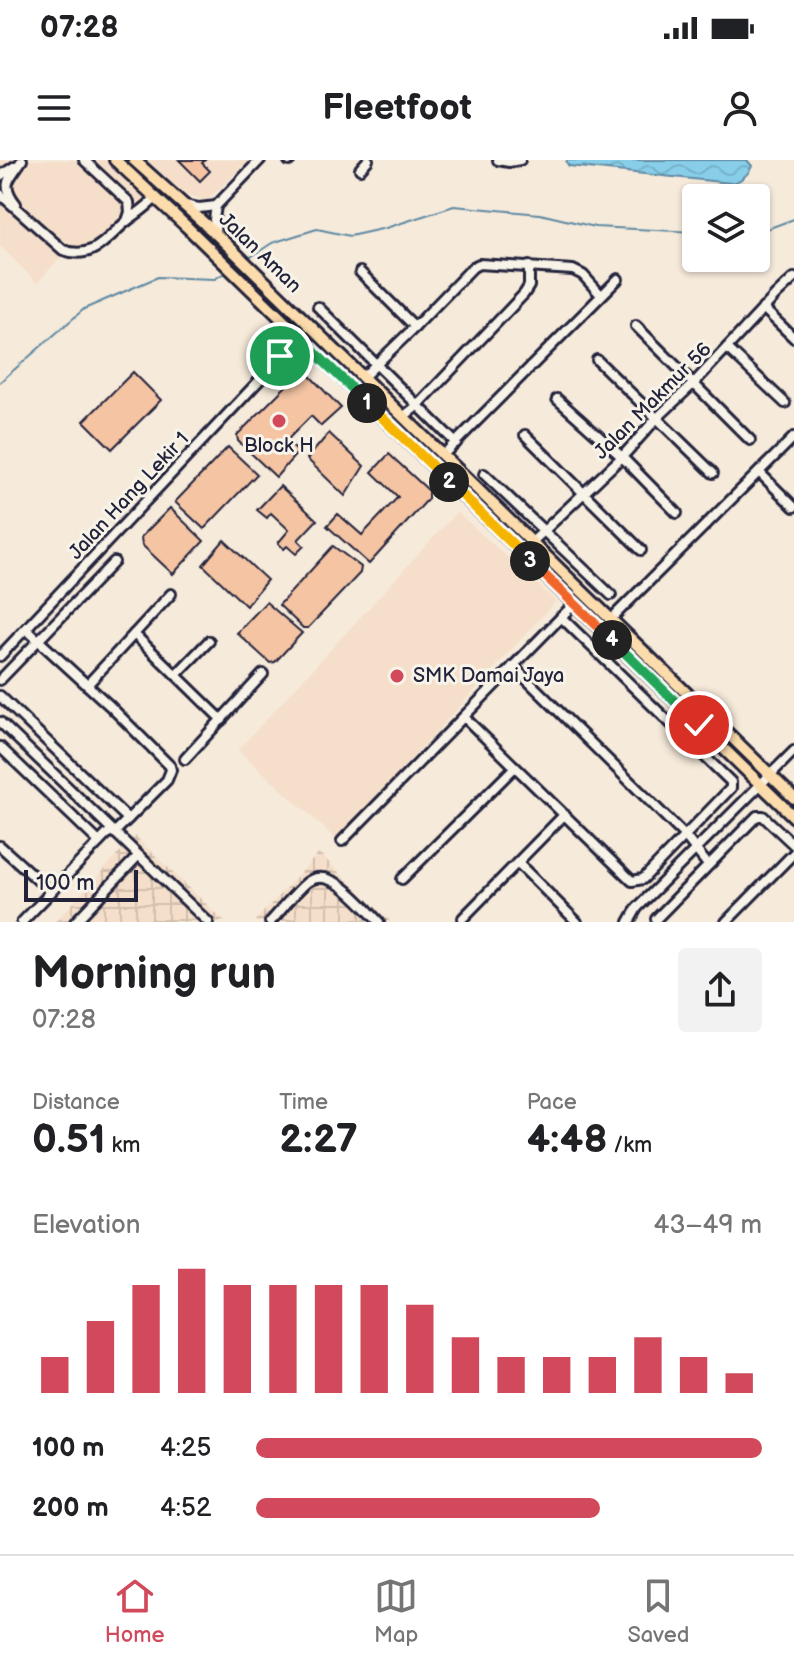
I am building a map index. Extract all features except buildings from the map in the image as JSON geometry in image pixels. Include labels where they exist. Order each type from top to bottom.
[{"type":"main road","points":[[115,160],[794,817]]},
{"type":"main road","name":"Jalan Aman","points":[[136,160],[216,234],[794,798]]},
{"type":"street","points":[[22,160],[7,184],[7,192],[30,221]]},
{"type":"street","points":[[0,176],[22,160]]},
{"type":"street","points":[[84,160],[129,202],[127,221]]},
{"type":"street","points":[[216,234],[216,206],[260,160]]},
{"type":"street","points":[[360,169],[368,160]]},
{"type":"street","points":[[498,160],[520,160]]},
{"type":"street","points":[[0,194],[63,250],[72,253],[91,251],[105,243],[156,197]]},
{"type":"street","points":[[182,203],[199,208],[216,206]]},
{"type":"street","points":[[362,378],[479,264],[573,270],[583,275],[601,295]]},
{"type":"street","points":[[403,417],[524,294],[529,286],[529,266]]},
{"type":"street","points":[[360,272],[415,327]]},
{"type":"street","name":"Jalan Makmur 56","points":[[531,543],[622,457],[794,278]]},
{"type":"street","points":[[442,456],[618,279]]},
{"type":"street","points":[[318,307],[456,443]]},
{"type":"street","points":[[763,308],[794,338]]},
{"type":"street","points":[[636,326],[750,440]]},
{"type":"street","name":"Jalan Hang Lekir 1","points":[[0,656],[280,356],[289,342],[288,327]]},
{"type":"street","name":"Jalan Hang Lekir 1","points":[[280,356],[304,342]]},
{"type":"street","points":[[727,348],[785,403]]},
{"type":"street","points":[[597,360],[713,473]]},
{"type":"street","points":[[557,399],[622,457],[677,513]]},
{"type":"street","points":[[525,435],[641,550]]},
{"type":"street","points":[[610,620],[794,437]]},
{"type":"street","points":[[786,445],[794,452]]},
{"type":"street","points":[[759,472],[794,507]]},
{"type":"street","points":[[484,474],[611,595]]},
{"type":"street","points":[[0,680],[114,562]]},
{"type":"street","points":[[87,685],[171,594]]},
{"type":"street","points":[[342,841],[574,604]]},
{"type":"street","points":[[464,717],[632,881],[643,879],[685,836],[731,788],[731,782],[561,617]]},
{"type":"street","points":[[22,922],[99,842],[128,819],[167,780],[171,770],[26,629]]},
{"type":"street","points":[[134,634],[222,720]]},
{"type":"street","points":[[176,675],[209,641]]},
{"type":"street","points":[[513,666],[685,836],[708,865]]},
{"type":"street","points":[[185,759],[263,674]]},
{"type":"street","points":[[0,696],[128,819]]},
{"type":"street","points":[[0,722],[208,922]]},
{"type":"street","points":[[0,747],[99,842]]},
{"type":"street","points":[[629,922],[637,908],[794,751]]},
{"type":"street","points":[[402,879],[515,767]]},
{"type":"street","points":[[463,918],[564,815]]},
{"type":"street","points":[[656,919],[757,816],[763,816],[794,845]]},
{"type":"street","points":[[0,846],[51,892]]},
{"type":"street","points":[[726,922],[794,853]]},
{"type":"street","points":[[75,922],[138,856]]},
{"type":"street","points":[[518,863],[577,922]]},
{"type":"street","points":[[270,922],[309,881],[319,878],[328,878],[340,884],[379,922]]},
{"type":"shaded area","points":[[0,160],[108,160],[155,207],[91,256],[62,256],[37,283],[0,246]]},
{"type":"shaded area","points":[[148,160],[249,161],[206,201],[175,190],[147,165]]},
{"type":"shaded area","name":"SMK Damai Jaya","points":[[457,512],[556,601],[337,840],[238,750]]},
{"type":"shaded area","points":[[135,836],[225,922],[55,922]]},
{"type":"shaded area","points":[[319,853],[391,922],[254,922]]},
{"type":"water","points":[[568,160],[747,160],[752,166],[743,178],[730,183],[569,166]]},
{"type":"waterway","points":[[246,260],[272,243],[317,229],[350,236],[454,206],[540,214],[595,227],[682,231]]},
{"type":"waterway","points":[[770,228],[794,219]]},
{"type":"waterway","points":[[0,382],[84,309],[158,277],[215,279],[227,271]]},
{"type":"place","name":"Block H","points":[[279,421]]},
{"type":"place","name":"SMK Damai Jaya","points":[[397,676]]},
{"type":"route","points":[[280,356],[298,346],[307,345],[699,725]]}]
